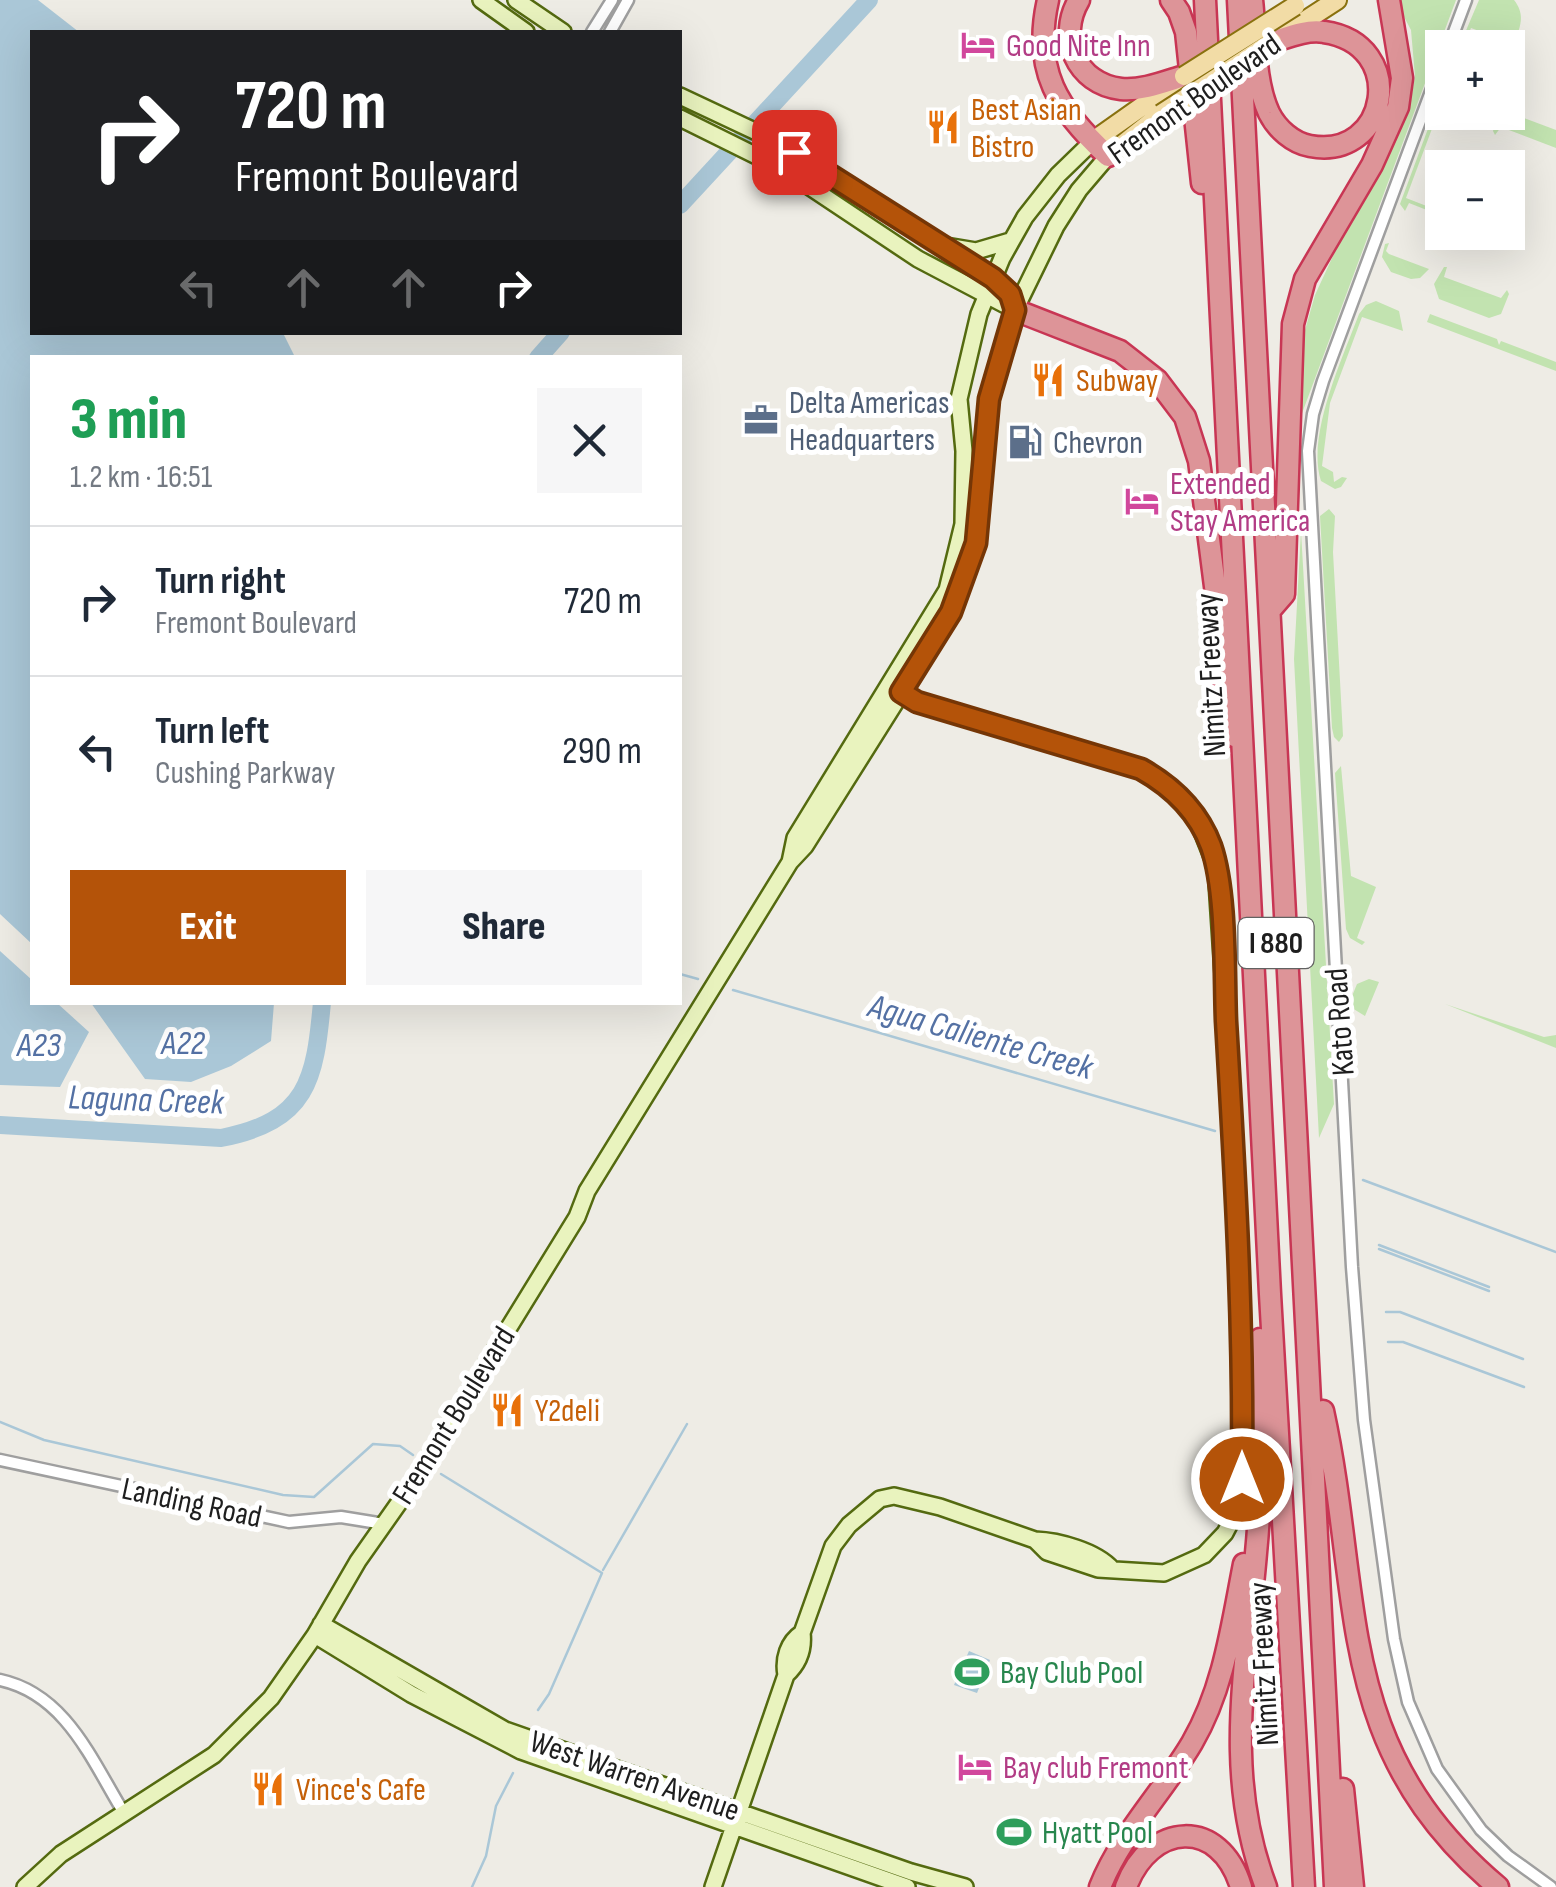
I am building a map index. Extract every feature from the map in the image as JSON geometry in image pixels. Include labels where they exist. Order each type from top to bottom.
[{"type":"highway","points":[[1048,0],[1042,29],[1051,84],[1061,104],[1100,148]]},
{"type":"highway","points":[[1079,0],[1068,24],[1068,38],[1079,66],[1102,84],[1154,100],[1184,76]]},
{"type":"highway","points":[[1171,0],[1186,32],[1224,346]]},
{"type":"highway","name":"Nimitz Freeway","points":[[1204,0],[1304,1887]]},
{"type":"highway","name":"I 880","points":[[1227,0],[1319,1748],[1323,1887]]},
{"type":"highway","name":"Nimitz Freeway","points":[[1238,0],[1335,1887]]},
{"type":"highway","points":[[1252,0],[1262,95],[1271,118],[1283,133],[1302,144],[1322,148],[1357,137],[1378,106],[1380,86],[1376,66],[1362,48],[1322,32],[1300,16],[1272,42]]},
{"type":"highway","points":[[1374,0],[1393,30]]},
{"type":"highway","points":[[1271,608],[1284,594],[1293,324],[1305,279],[1391,127],[1402,78],[1389,0]]},
{"type":"highway","points":[[1015,310],[1120,351],[1157,380],[1184,417],[1199,461],[1231,730],[1244,750]]},
{"type":"highway","points":[[1100,1887],[1112,1860],[1192,1743],[1211,1705],[1224,1665],[1257,1504],[1261,1466],[1260,1322],[1270,1294]]},
{"type":"highway","points":[[1311,1384],[1324,1412],[1353,1627],[1372,1707],[1394,1758],[1424,1807],[1459,1851],[1498,1887]]},
{"type":"highway","points":[[1257,1504],[1257,1550],[1239,1757],[1249,1832],[1265,1885]]},
{"type":"highway","points":[[1326,1684],[1337,1717],[1352,1887]]},
{"type":"highway","points":[[1126,1887],[1140,1859],[1150,1849],[1172,1837],[1186,1836],[1199,1838],[1222,1852],[1232,1863],[1241,1887]]},
{"type":"main road","points":[[481,0],[523,30]]},
{"type":"main road","points":[[516,0],[559,30]]},
{"type":"main road","name":"Fremont Boulevard","points":[[1184,76],[1338,0]]},
{"type":"main road","name":"Fremont Boulevard","points":[[25,1887],[61,1854],[195,1768],[243,1730],[272,1698],[577,1218],[587,1190],[790,862],[805,846],[946,590],[963,524],[961,380],[985,297],[1010,241],[1042,194],[1154,100],[1272,42]]},
{"type":"main road","points":[[682,97],[771,138],[993,278],[1010,294],[1015,310]]},
{"type":"main road","points":[[682,119],[783,169],[894,244],[1015,310]]},
{"type":"main road","name":"Fremont Boulevard","points":[[895,688],[951,612],[976,543],[984,490],[989,399],[1015,310],[1042,250],[1100,148]]},
{"type":"main road","points":[[928,239],[964,251],[1010,241]]},
{"type":"main road","points":[[964,452],[972,480],[984,490]]},
{"type":"main road","points":[[964,508],[969,514],[970,536],[976,543]]},
{"type":"main road","points":[[713,1887],[786,1675],[795,1666],[803,1644],[802,1633],[833,1546],[857,1516],[874,1506],[883,1510],[913,1502],[940,1507],[1035,1540],[1047,1552],[1098,1569],[1150,1574],[1192,1563],[1225,1533],[1240,1495],[1241,1356],[1231,1094],[1216,866],[1196,816],[1158,778],[1114,759],[917,702],[895,688]]},
{"type":"main road","points":[[337,1598],[342,1626],[356,1646]]},
{"type":"main road","name":"West Warren Avenue","points":[[318,1630],[356,1646],[505,1730],[908,1887]]},
{"type":"main road","name":"West Warren Avenue","points":[[318,1630],[411,1694],[496,1740],[965,1887]]},
{"type":"street","points":[[593,30],[612,0]]},
{"type":"street","points":[[611,30],[628,0]]},
{"type":"street","points":[[1455,30],[1466,0]]},
{"type":"street","name":"Kato Road","points":[[1425,108],[1318,397],[1308,450],[1348,1204],[1364,1420],[1394,1639],[1408,1702],[1437,1769],[1457,1800],[1508,1856],[1551,1887]]},
{"type":"street","name":"Landing Road","points":[[0,1460],[289,1522],[341,1517],[384,1524]]},
{"type":"street","points":[[0,1680],[39,1695],[62,1714],[124,1813]]},
{"type":"green space","points":[[1395,0],[1456,0],[1445,30],[1425,30],[1425,83],[1301,416],[1303,337],[1315,295],[1345,230],[1409,112],[1415,76],[1411,30]]},
{"type":"green space","points":[[1479,0],[1514,0],[1518,5],[1519,30],[1466,30]]},
{"type":"green space","points":[[1525,118],[1556,130],[1556,148],[1509,130],[1525,130]]},
{"type":"green space","points":[[1428,130],[1432,130],[1406,198],[1425,205],[1425,209],[1409,203],[1405,211],[1400,204]]},
{"type":"green space","points":[[1389,243],[1389,254],[1429,269],[1420,278],[1411,279],[1391,272],[1382,257],[1385,244]]},
{"type":"green space","points":[[1444,267],[1444,277],[1501,298],[1507,290],[1501,314],[1489,318],[1439,299],[1434,284]]},
{"type":"green space","points":[[1376,301],[1399,311],[1403,331],[1362,317],[1330,403],[1322,466],[1333,472],[1334,482],[1347,478],[1335,489],[1321,481],[1318,442],[1322,420],[1359,314]]},
{"type":"green space","points":[[1430,314],[1497,339],[1499,345],[1501,341],[1556,362],[1556,371],[1427,322]]},
{"type":"green space","points":[[1329,509],[1335,516],[1333,552],[1343,736],[1339,742],[1332,728],[1320,516]]},
{"type":"green space","points":[[1301,531],[1334,1104],[1319,1138],[1294,659]]},
{"type":"green space","points":[[1341,766],[1351,876],[1376,887],[1357,938],[1365,942],[1362,945],[1350,938],[1346,929],[1335,773]]},
{"type":"green space","points":[[1369,979],[1379,982],[1365,1016],[1352,1008],[1350,1001],[1357,984]]},
{"type":"green space","points":[[1445,1004],[1544,1037],[1556,1035],[1556,1048]]},
{"type":"water","points":[[0,0],[38,0],[76,30],[30,30],[30,335],[284,335],[294,355],[30,355],[30,942],[0,914]]},
{"type":"water","name":"A23","points":[[0,951],[30,978],[30,1005],[59,1005],[89,1032],[60,1087],[0,1085]]},
{"type":"water","name":"A22","points":[[92,1005],[274,1005],[271,1041],[231,1066],[191,1082],[145,1079]]},
{"type":"water","name":"Bay Club Pool","points":[[969,1651],[990,1660],[977,1693],[954,1685]]},
{"type":"waterway","name":"Laguna Creek","points":[[682,203],[869,0]]},
{"type":"waterway","name":"Laguna Creek","points":[[541,355],[558,335]]},
{"type":"waterway","name":"Agua Caliente Creek","points":[[682,975],[698,979]]},
{"type":"waterway","name":"Agua Caliente Creek","points":[[733,990],[1215,1131]]},
{"type":"waterway","name":"Laguna Creek","points":[[0,1125],[221,1138],[250,1130],[273,1121],[302,1093],[316,1054],[322,1005]]},
{"type":"waterway","name":"Agua Caliente Creek","points":[[1363,1180],[1556,1252]]},
{"type":"waterway","points":[[1379,1245],[1489,1287]]},
{"type":"waterway","points":[[1379,1249],[1489,1291]]},
{"type":"waterway","points":[[1386,1312],[1400,1312],[1523,1359]]},
{"type":"waterway","points":[[1388,1342],[1403,1342],[1524,1387]]},
{"type":"waterway","points":[[0,1422],[44,1440],[283,1495],[314,1497],[373,1444],[400,1446],[413,1455]]},
{"type":"waterway","points":[[603,1570],[687,1424]]},
{"type":"waterway","points":[[441,1474],[602,1573],[549,1694],[538,1710]]},
{"type":"waterway","points":[[472,1887],[486,1856],[496,1806],[513,1773]]},
{"type":"place","name":"Good Nite Inn","points":[[978,45]]},
{"type":"place","name":"Best Asian Bistro","points":[[943,127]]},
{"type":"place","name":"Subway","points":[[1048,380]]},
{"type":"place","name":"Delta Americas Headquarters","points":[[761,420]]},
{"type":"place","name":"Chevron","points":[[1025,442]]},
{"type":"place","name":"Extended Stay America","points":[[1142,501]]},
{"type":"place","name":"Y2deli","points":[[507,1410]]},
{"type":"place","name":"Bay Club Pool","points":[[972,1672]]},
{"type":"place","name":"Bay club Fremont","points":[[975,1767]]},
{"type":"place","name":"Vince's Cafe","points":[[268,1789]]},
{"type":"place","name":"Hyatt Pool","points":[[1014,1832]]},
{"type":"route","points":[[794,152],[993,278],[1010,294],[1015,310],[989,399],[984,490],[973,558],[951,612],[901,692],[917,702],[1141,769],[1185,802],[1212,848],[1219,887],[1231,1094],[1242,1479]]}]
